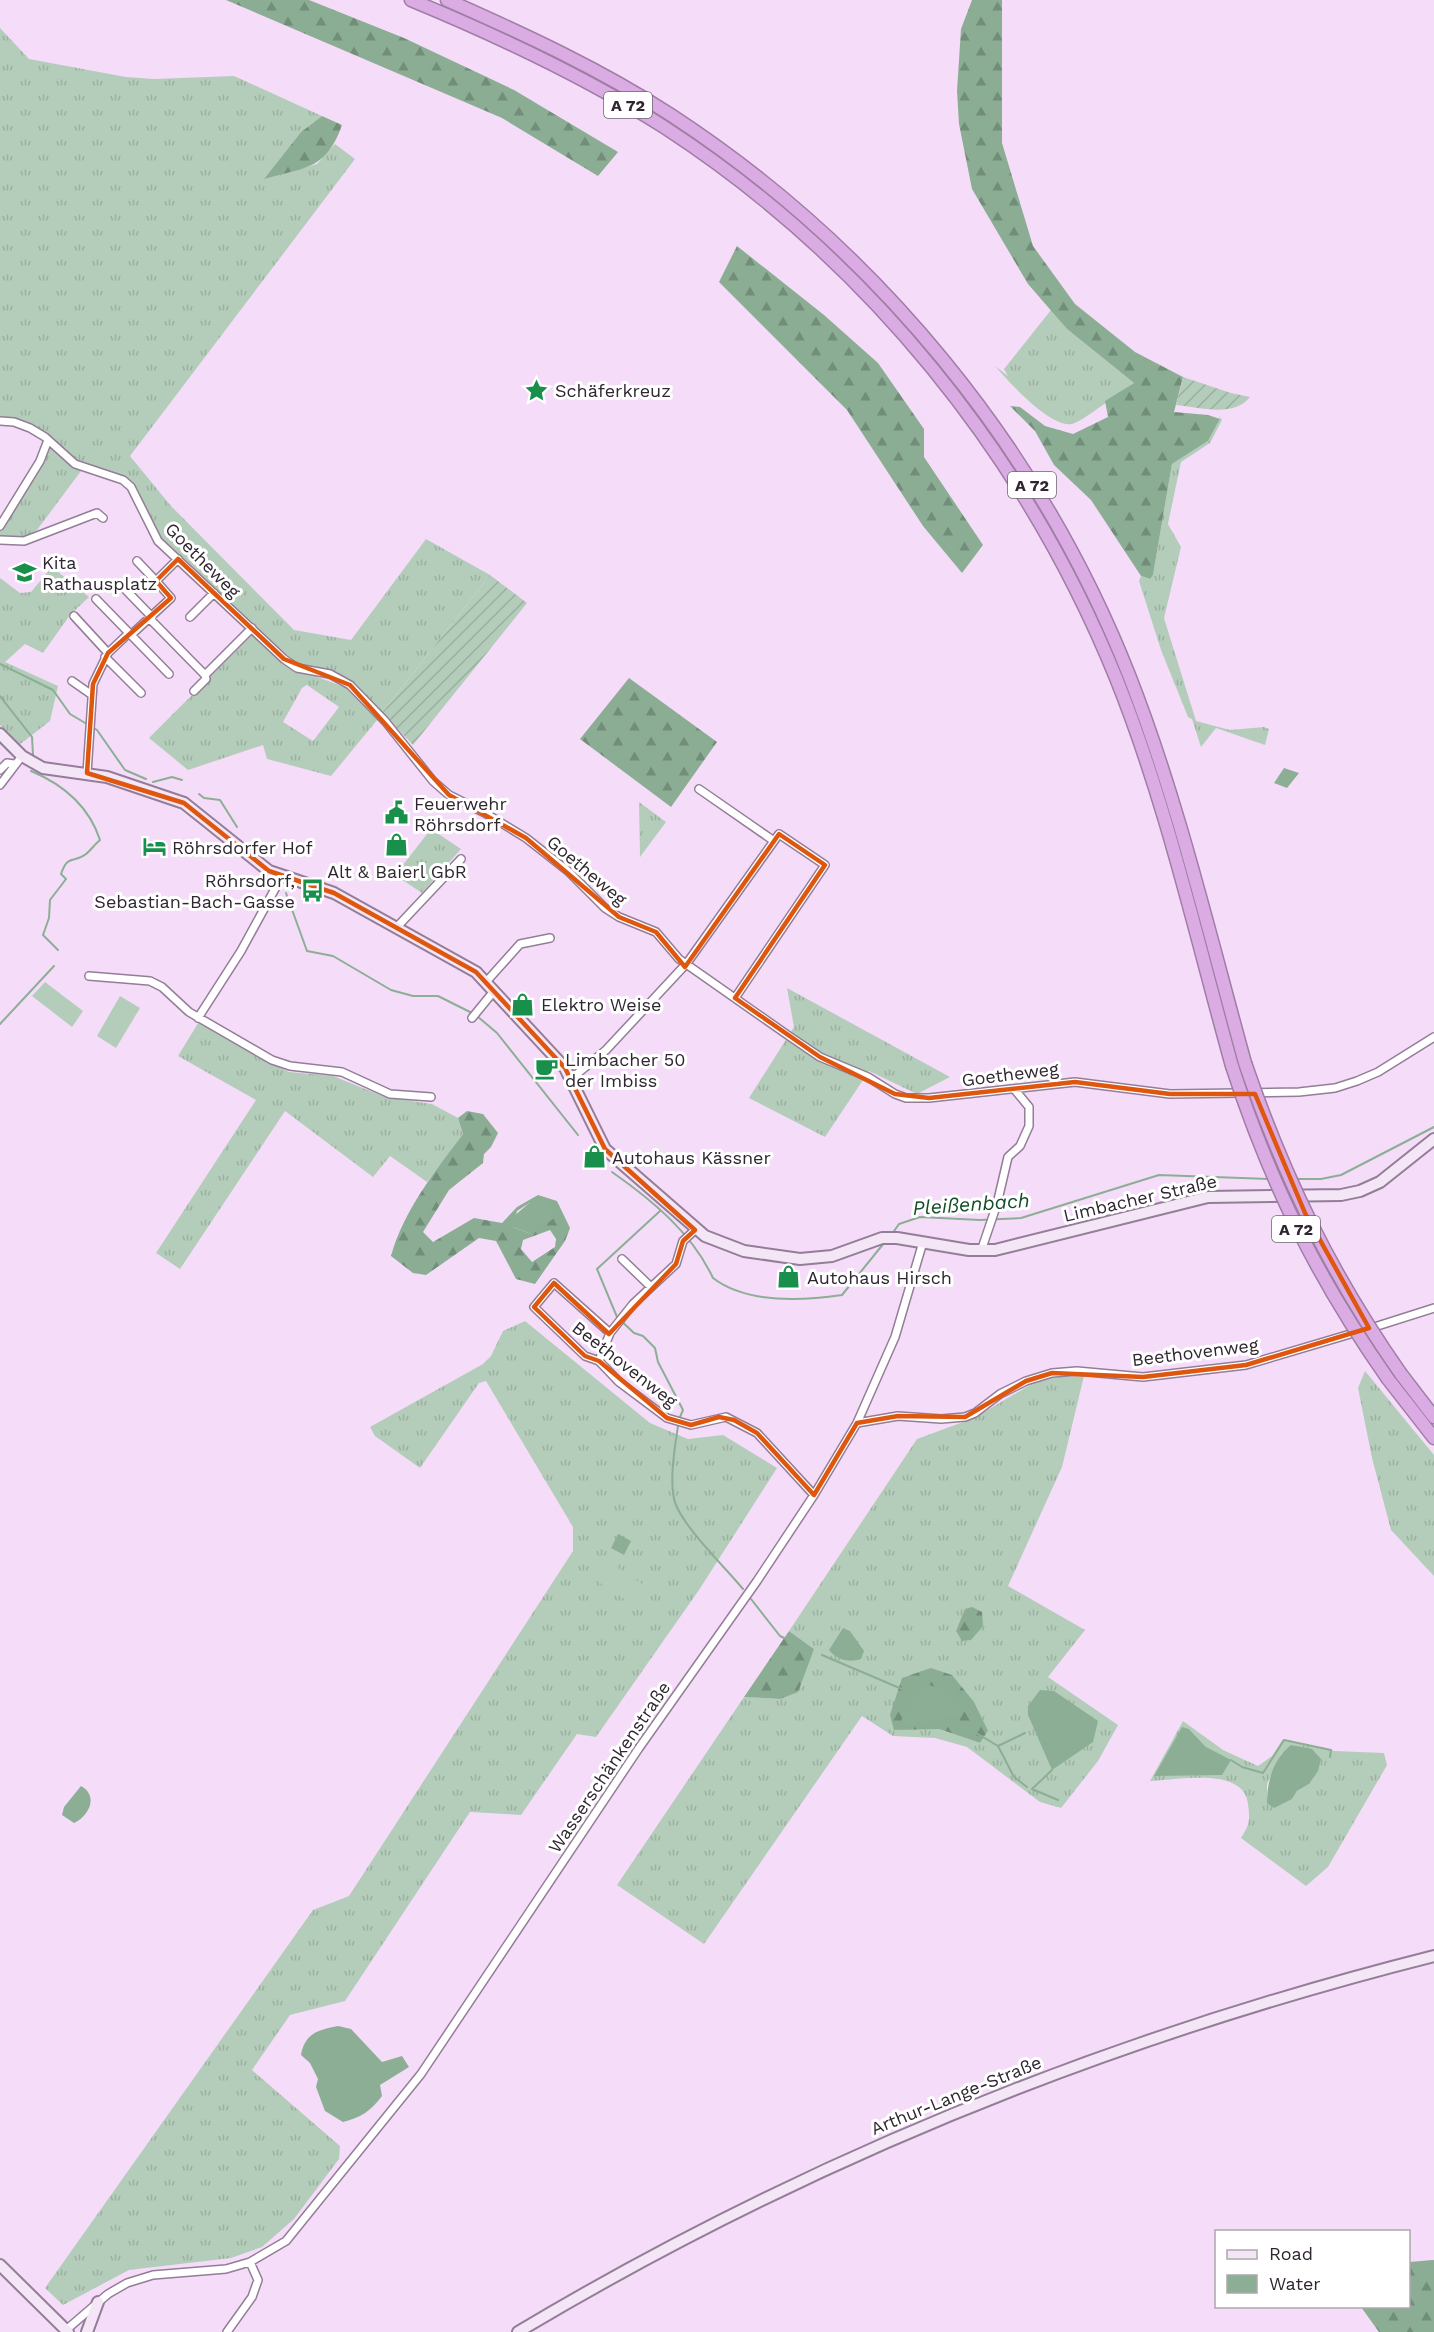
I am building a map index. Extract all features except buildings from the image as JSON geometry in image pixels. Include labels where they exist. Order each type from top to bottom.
[{"type":"highway","name":"A 72","points":[[411,0],[485,31],[592,84],[707,156],[757,194],[835,262],[893,321],[951,390],[982,432],[1041,523],[1085,607],[1115,677],[1158,802],[1239,1064],[1283,1165],[1323,1250],[1366,1324],[1434,1417]]},
{"type":"highway","name":"A 72","points":[[447,0],[539,41],[599,72],[715,145],[797,210],[877,284],[958,378],[991,422],[1052,517],[1099,604],[1128,674],[1170,798],[1265,1159],[1300,1237],[1333,1296],[1388,1379],[1434,1438]]},
{"type":"street","name":"Goetheweg","points":[[0,421],[22,425],[48,440],[75,464],[123,480],[131,487],[158,541],[284,659],[297,668],[330,674],[350,685],[385,721],[433,781],[449,795],[485,813],[526,838],[568,871],[605,908],[619,917],[656,932],[679,959],[820,1057],[868,1077],[906,1098],[1015,1090],[1075,1082],[1170,1094],[1226,1095],[1311,1091],[1335,1088],[1378,1072],[1434,1037]]},
{"type":"street","points":[[0,526],[40,461],[48,440]]},
{"type":"street","points":[[0,540],[24,541],[98,513],[103,518]]},
{"type":"street","points":[[156,581],[178,559]]},
{"type":"street","points":[[87,773],[88,729],[92,695],[107,655],[171,598],[137,561]]},
{"type":"street","points":[[119,583],[205,675]]},
{"type":"street","points":[[190,617],[214,593]]},
{"type":"street","points":[[96,599],[170,674]]},
{"type":"street","points":[[74,616],[141,693]]},
{"type":"street","points":[[195,691],[206,679],[205,675],[252,628]]},
{"type":"street","points":[[72,681],[92,695]]},
{"type":"street","name":"Limbacher Straße","points":[[0,734],[18,760],[52,771],[87,773],[126,782],[184,803],[257,862],[282,876],[334,892],[467,967],[486,982],[555,1056],[572,1078],[605,1149],[690,1235],[736,1248],[800,1259],[832,1256],[882,1238],[897,1238],[981,1251],[1020,1244],[1208,1197],[1330,1196],[1360,1191],[1397,1171],[1434,1139]]},
{"type":"street","points":[[0,770],[7,763],[18,760]]},
{"type":"street","points":[[0,785],[18,760]]},
{"type":"street","points":[[699,789],[774,841]]},
{"type":"street","points":[[572,1078],[606,1050],[687,963],[779,834],[825,865],[735,998]]},
{"type":"street","points":[[396,928],[461,859]]},
{"type":"street","points":[[198,1017],[241,951],[282,876]]},
{"type":"street","points":[[486,982],[520,944],[550,938]]},
{"type":"street","points":[[89,976],[150,981],[198,1017],[272,1060],[290,1066],[342,1072],[390,1094],[431,1097]]},
{"type":"street","points":[[472,1018],[494,991]]},
{"type":"street","points":[[981,1251],[989,1230],[1008,1157],[1020,1146],[1029,1126],[1029,1107],[1015,1090]]},
{"type":"street","points":[[599,1361],[610,1333],[620,1319],[676,1264],[690,1235]]},
{"type":"street","name":"Wasserschänkenstraße","points":[[67,2331],[98,2302],[128,2283],[153,2276],[226,2269],[250,2262],[286,2241],[421,2074],[639,1748],[757,1581],[814,1495],[857,1423],[895,1337],[923,1242]]},
{"type":"street","points":[[622,1259],[651,1287]]},
{"type":"street","name":"Beethovenweg","points":[[610,1333],[554,1282],[534,1307],[585,1356],[599,1361],[620,1382],[667,1418],[691,1425],[726,1417],[757,1433],[814,1495]]},
{"type":"street","name":"Beethovenweg","points":[[857,1423],[898,1416],[941,1419],[965,1417],[975,1413],[1017,1385],[1052,1373],[1077,1371],[1143,1377],[1246,1365],[1434,1308]]},
{"type":"street","name":"Arthur-Lange-Straße","points":[[518,2332],[643,2260],[732,2213],[845,2159],[977,2102],[1188,2026],[1353,1977],[1434,1956]]},
{"type":"street","points":[[227,2332],[252,2297],[258,2280],[250,2262]]},
{"type":"street","points":[[0,2265],[67,2331]]},
{"type":"street","points":[[87,2332],[98,2302]]},
{"type":"highlighted area","points":[[178,559],[284,659],[350,685],[449,795],[526,838],[619,917],[656,932],[685,967],[779,834],[825,865],[735,998],[820,1057],[895,1094],[929,1098],[1075,1082],[1170,1094],[1255,1094],[1305,1213],[1369,1328],[1246,1365],[1143,1377],[1052,1373],[1026,1381],[965,1417],[898,1416],[857,1423],[814,1495],[757,1433],[734,1420],[719,1417],[691,1425],[667,1418],[599,1361],[585,1356],[534,1307],[554,1283],[609,1334],[676,1264],[683,1241],[695,1230],[605,1149],[565,1068],[476,972],[334,893],[269,871],[184,803],[87,773],[93,684],[108,653],[171,598],[156,581]]},
{"type":"green space","points":[[226,0],[309,0],[404,38],[514,90],[618,152],[598,176],[502,118]]},
{"type":"green space","points":[[972,0],[1002,0],[1002,143],[1033,246],[1075,304],[1135,352],[1183,377],[1174,412],[1208,415],[1220,419],[1208,441],[1172,464],[1153,575],[1150,579],[1141,576],[1091,500],[1054,465],[1035,431],[1010,406],[1020,407],[1045,426],[1073,434],[1108,417],[1105,401],[1134,383],[1067,329],[1028,284],[972,189],[959,124],[957,91],[961,29]]},
{"type":"green space","points":[[0,28],[29,59],[126,77],[154,79],[234,76],[322,116],[301,132],[265,178],[317,164],[335,144],[355,159],[130,456],[171,506],[294,630],[351,640],[426,539],[490,575],[382,713],[357,685],[328,670],[297,663],[264,635],[156,532],[137,488],[123,477],[80,463],[52,439],[26,423],[10,417],[0,418]]},
{"type":"green space","points":[[322,116],[342,125],[329,151],[321,159],[303,169],[264,179],[301,132]]},
{"type":"green space","points":[[737,246],[824,315],[878,363],[924,429],[924,457],[983,545],[962,573],[923,526],[847,410],[719,282]]},
{"type":"green space","points":[[1051,310],[1067,329],[1134,383],[1072,424],[1053,419],[1041,411],[1019,392],[995,366],[1008,376],[1004,369]]},
{"type":"green space","points":[[1183,377],[1250,397],[1235,407],[1226,409],[1176,405]]},
{"type":"green space","points":[[1219,416],[1222,420],[1210,443],[1181,462],[1168,524],[1181,547],[1164,618],[1196,721],[1230,730],[1264,727],[1269,729],[1265,745],[1216,728],[1201,747],[1192,719],[1188,717],[1161,650],[1139,581],[1141,576],[1149,579],[1153,575],[1172,464],[1208,441],[1220,419]]},
{"type":"green space","points":[[49,446],[81,471],[37,530],[24,538],[0,537],[0,529],[42,463]]},
{"type":"green space","points":[[52,567],[89,597],[70,615],[43,653],[25,644],[5,662],[58,686],[50,721],[19,745],[0,725],[0,578],[20,593],[31,592]]},
{"type":"green space","points":[[490,575],[527,603],[413,745],[382,713]]},
{"type":"green space","points":[[253,634],[285,665],[347,688],[378,719],[331,776],[267,759],[263,745],[188,770],[149,738]],"holes":[[[307,685],[339,707],[313,741],[283,722],[302,688]]]},
{"type":"green space","points":[[629,678],[717,742],[671,807],[580,739]]},
{"type":"green space","points":[[639,802],[666,822],[640,857]]},
{"type":"green space","points":[[431,829],[461,849],[422,893],[395,875]]},
{"type":"green space","points":[[45,982],[83,1011],[72,1027],[32,996]]},
{"type":"green space","points":[[787,988],[950,1077],[917,1094],[869,1071],[825,1137],[749,1098],[794,1027]]},
{"type":"green space","points":[[120,996],[140,1008],[116,1048],[97,1036]]},
{"type":"green space","points":[[200,1020],[240,1047],[289,1072],[333,1076],[385,1097],[432,1104],[458,1118],[463,1134],[427,1182],[390,1156],[373,1177],[285,1111],[180,1269],[156,1253],[256,1100],[178,1056]]},
{"type":"green space","points":[[467,1111],[483,1114],[498,1133],[491,1147],[484,1154],[483,1163],[449,1190],[423,1232],[433,1242],[474,1218],[502,1223],[517,1207],[538,1195],[557,1201],[570,1228],[565,1241],[535,1284],[516,1279],[496,1241],[479,1238],[426,1275],[413,1273],[391,1256],[412,1207],[463,1134],[458,1118]],"holes":[[[538,1197],[531,1234],[513,1227],[517,1211]],[[550,1230],[556,1239],[555,1247],[532,1262],[521,1249],[523,1240]]]},
{"type":"green space","points":[[525,1321],[650,1423],[688,1439],[723,1435],[777,1468],[699,1590],[596,1737],[577,1734],[521,1815],[470,1812],[345,2001],[290,2015],[252,2070],[340,2146],[339,2159],[294,2219],[262,2247],[231,2258],[129,2270],[63,2305],[45,2288],[313,1910],[349,1896],[573,1551],[573,1527],[486,1381],[479,1383],[420,1468],[375,1436],[370,1427],[483,1364],[491,1356],[503,1331]]},
{"type":"green space","points":[[1365,1371],[1434,1455],[1434,1576],[1391,1530],[1372,1458],[1358,1388]]},
{"type":"green space","points":[[1084,1376],[1062,1467],[1008,1586],[1085,1630],[1048,1677],[1118,1725],[1098,1761],[1061,1808],[1040,1802],[967,1747],[935,1738],[893,1736],[862,1716],[704,1944],[617,1885],[744,1697],[780,1699],[814,1649],[789,1631],[917,1439],[974,1418],[1042,1378]],"holes":[[[939,1729],[988,1731],[980,1743]]]},
{"type":"green space","points":[[609,1562],[645,1586],[632,1604],[596,1580]]},
{"type":"green space","points":[[972,1607],[982,1612],[983,1626],[971,1640],[962,1641],[956,1631],[965,1609]]},
{"type":"green space","points":[[789,1631],[814,1649],[798,1692],[780,1699],[744,1697]]},
{"type":"green space","points":[[931,1668],[952,1675],[974,1702],[988,1731],[980,1743],[939,1729],[894,1730],[890,1715],[902,1678]]},
{"type":"green space","points":[[1183,1721],[1223,1750],[1258,1766],[1272,1756],[1283,1739],[1335,1751],[1384,1753],[1387,1765],[1328,1867],[1306,1886],[1241,1838],[1249,1822],[1248,1804],[1244,1792],[1235,1784],[1207,1778],[1150,1781]],"holes":[[[1189,1729],[1206,1747],[1222,1775],[1193,1774]],[[1282,1753],[1309,1784],[1297,1791],[1292,1799],[1267,1803],[1267,1784]]]},
{"type":"green space","points":[[1434,2260],[1434,2332],[1379,2332],[1362,2308],[1410,2308],[1410,2262]]},
{"type":"water","points":[[1284,768],[1299,773],[1287,788],[1274,783]]},
{"type":"water","points":[[537,1196],[544,1198],[553,1208],[553,1219],[531,1234],[513,1227],[513,1217]]},
{"type":"water","points":[[618,1534],[631,1541],[624,1555],[611,1548]]},
{"type":"water","points":[[843,1628],[850,1631],[864,1651],[861,1659],[844,1660],[829,1650]]},
{"type":"water","points":[[929,1685],[950,1694],[965,1711],[934,1722],[902,1724],[903,1711],[906,1706]]},
{"type":"water","points":[[1040,1690],[1054,1691],[1098,1721],[1093,1742],[1052,1770],[1028,1715],[1028,1706]]},
{"type":"water","points":[[1182,1727],[1189,1729],[1206,1747],[1231,1760],[1222,1775],[1154,1776]]},
{"type":"water","points":[[1291,1745],[1312,1749],[1321,1759],[1318,1771],[1309,1784],[1297,1791],[1292,1799],[1274,1808],[1267,1803],[1272,1771],[1280,1757]]},
{"type":"water","points":[[81,1786],[90,1795],[90,1806],[84,1816],[74,1823],[62,1815],[64,1807]]},
{"type":"water","points":[[338,2026],[351,2029],[382,2062],[402,2056],[409,2067],[380,2085],[382,2096],[374,2106],[360,2116],[343,2122],[325,2111],[316,2087],[318,2079],[310,2063],[301,2055],[309,2037],[324,2029]]},
{"type":"waterway","name":"Pleißenbach","points":[[0,664],[53,690],[70,714],[97,730],[125,770],[146,779]]},
{"type":"waterway","points":[[0,696],[32,737],[33,755]]},
{"type":"waterway","points":[[31,771],[53,782],[73,798],[89,817],[100,840],[82,857],[66,863],[61,874],[66,879],[50,900],[49,918],[43,935],[58,950]]},
{"type":"waterway","name":"Pleißenbach","points":[[153,782],[172,777],[182,780]]},
{"type":"waterway","name":"Pleißenbach","points":[[199,794],[204,798],[220,800],[237,827]]},
{"type":"waterway","name":"Pleißenbach","points":[[286,893],[307,951],[333,956],[391,990],[413,996],[438,996],[472,1013]]},
{"type":"waterway","points":[[0,1024],[54,966]]},
{"type":"waterway","name":"Pleißenbach","points":[[477,1016],[497,1033],[578,1135]]},
{"type":"waterway","name":"Pleißenbach","points":[[1296,1179],[1321,1179],[1341,1175],[1434,1127]]},
{"type":"waterway","name":"Pleißenbach","points":[[612,1172],[670,1219],[694,1246],[713,1278],[742,1292],[792,1299],[842,1295],[884,1243]]},
{"type":"waterway","name":"Pleißenbach","points":[[892,1234],[899,1224],[920,1217],[980,1220],[1021,1218],[1159,1175],[1269,1179]]},
{"type":"waterway","points":[[660,1211],[597,1269],[617,1317],[655,1348],[658,1362],[683,1410],[680,1417]]},
{"type":"waterway","points":[[678,1426],[672,1477],[676,1505],[688,1526],[743,1589]]},
{"type":"waterway","points":[[751,1599],[780,1636],[811,1651]]},
{"type":"waterway","points":[[822,1655],[916,1695]]},
{"type":"waterway","points":[[951,1718],[998,1746],[1025,1733]]},
{"type":"waterway","points":[[1231,1760],[1242,1767],[1263,1773],[1284,1740],[1331,1750],[1330,1757]]},
{"type":"waterway","points":[[998,1746],[1014,1777],[1027,1787]]},
{"type":"waterway","points":[[1052,1770],[1032,1789],[1058,1800]]},
{"type":"place","name":"Schäferkreuz","points":[[537,390]]},
{"type":"place","name":"Kita Rathausplatz","points":[[24,572]]},
{"type":"place","name":"Feuerwehr Röhrsdorf","points":[[396,813]]},
{"type":"place","name":"Alt & Baierl GbR","points":[[397,845]]},
{"type":"place","name":"Röhrsdorfer Hof","points":[[154,847]]},
{"type":"place","name":"Röhrsdorf, Sebastian-Bach-Gasse","points":[[313,890]]},
{"type":"place","name":"Elektro Weise","points":[[523,1004]]},
{"type":"place","name":"Limbacher 50 der Imbiss","points":[[547,1069]]},
{"type":"place","name":"Autohaus Kässner","points":[[594,1157]]},
{"type":"place","name":"Autohaus Hirsch","points":[[789,1277]]}]
